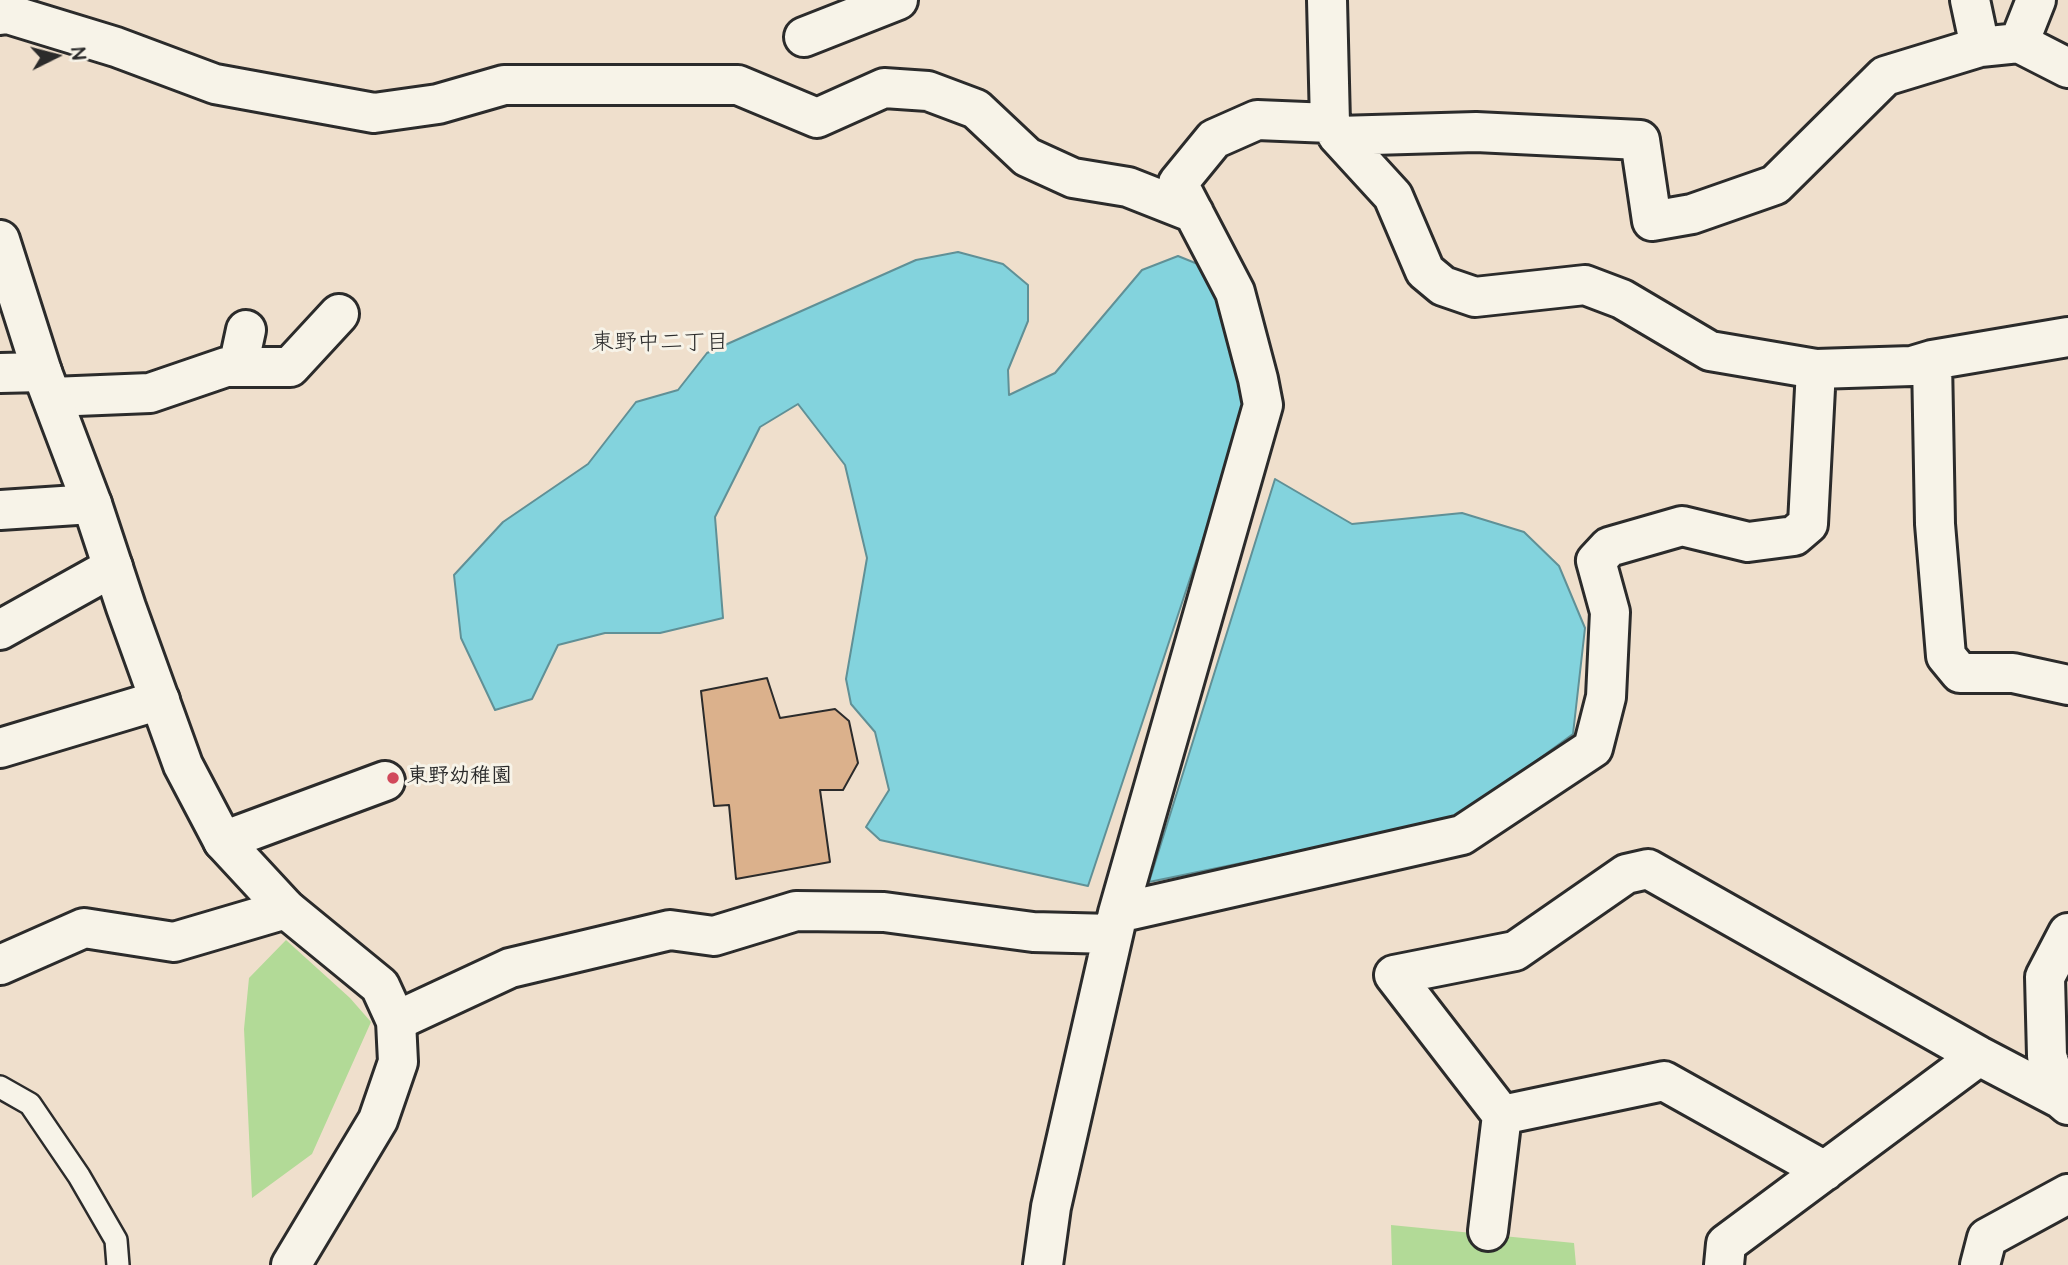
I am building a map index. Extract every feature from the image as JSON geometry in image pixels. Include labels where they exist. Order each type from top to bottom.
[{"type":"street","points":[[804,37],[898,0]]},
{"type":"street","points":[[1327,0],[1334,130],[1393,196],[1425,271],[1443,286],[1475,297],[1585,285],[1622,299],[1710,351],[1816,369],[1912,366],[1932,360],[2068,337]]},
{"type":"street","points":[[1970,0],[1980,47]]},
{"type":"street","points":[[2019,43],[2036,0]]},
{"type":"street","points":[[0,15],[8,14],[116,47],[215,84],[374,113],[438,104],[504,85],[738,85],[817,118],[884,88],[928,91],[976,109],[1027,157],[1073,178],[1128,187],[1194,213]]},
{"type":"street","points":[[1043,1265],[1051,1207],[1115,923],[1263,405],[1235,292],[1178,183],[1214,139],[1257,120],[1334,130],[1476,132],[1640,140],[1652,221],[1692,214],[1775,185],[1885,76],[1980,47],[2019,43],[2068,68]]},
{"type":"street","points":[[0,240],[47,384],[183,765],[223,841],[286,909],[380,986],[396,1021],[398,1062],[378,1120],[290,1265]]},
{"type":"street","points":[[0,373],[47,384],[150,393],[226,367],[290,367],[339,314]]},
{"type":"street","points":[[238,367],[246,330]]},
{"type":"street","points":[[1932,360],[1935,524],[1946,656],[1960,673],[2013,673],[2068,685]]},
{"type":"street","points":[[396,1021],[510,968],[670,930],[714,936],[796,911],[884,912],[1033,932],[1115,923],[1462,835],[1593,748],[1606,696],[1610,612],[1596,561],[1609,547],[1682,526],[1748,542],[1794,536],[1808,524],[1816,369]]},
{"type":"street","points":[[0,510],[92,504]]},
{"type":"street","points":[[0,630],[113,568]]},
{"type":"street","points":[[0,748],[160,701]]},
{"type":"street","points":[[223,841],[385,781]]},
{"type":"street","points":[[1488,1231],[1502,1115],[1394,975],[1515,951],[1626,874],[1648,869],[2064,1102]]},
{"type":"street","points":[[0,965],[83,928],[174,942],[286,909]]},
{"type":"street","points":[[2064,1102],[2047,1056],[2045,977],[2068,933]]},
{"type":"street","points":[[1724,1265],[1726,1244],[1979,1056]]},
{"type":"street","points":[[1502,1115],[1664,1081],[1825,1171]]},
{"type":"street","points":[[1980,1265],[1987,1238],[2068,1194]]},
{"type":"lane","points":[[0,1087],[30,1104],[79,1176],[116,1240],[118,1265]]},
{"type":"green space","points":[[286,940],[350,998],[371,1022],[312,1154],[252,1198],[244,1029],[249,978]]},
{"type":"green space","points":[[1391,1225],[1574,1243],[1576,1265],[1392,1265]]},
{"type":"water","points":[[958,252],[1003,264],[1028,285],[1028,321],[1008,370],[1009,395],[1055,373],[1142,270],[1178,256],[1210,269],[1247,407],[1088,886],[880,840],[866,827],[889,790],[875,732],[851,704],[846,679],[867,558],[845,465],[798,404],[760,427],[715,517],[723,618],[660,633],[605,633],[558,645],[532,699],[495,710],[461,638],[454,575],[503,522],[588,464],[636,402],[678,390],[707,353],[916,260]]},
{"type":"water","points":[[1275,479],[1352,524],[1462,513],[1524,532],[1559,566],[1585,628],[1573,734],[1491,794],[1446,821],[1149,882]]},
{"type":"building","points":[[767,678],[780,718],[835,709],[849,721],[858,763],[843,790],[820,790],[830,862],[736,879],[729,805],[714,806],[701,691]]},
{"type":"place","name":"東野幼稚園","points":[[393,778]]},
{"type":"district","name":"東野中二丁目","points":[[660,344]]}]
